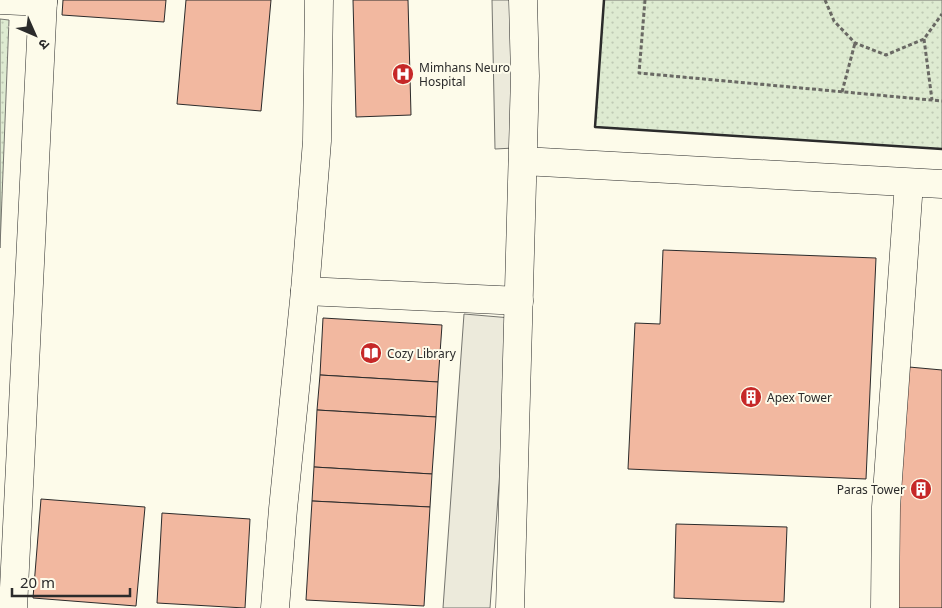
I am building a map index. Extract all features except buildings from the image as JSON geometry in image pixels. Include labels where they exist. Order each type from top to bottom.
[{"type":"street","points":[[0,0],[43,1],[12,608]]},
{"type":"street","points":[[275,608],[305,291],[317,140],[319,0]]},
{"type":"street","points":[[510,608],[525,76],[523,0]]},
{"type":"street","points":[[523,161],[942,184]]},
{"type":"street","points":[[885,608],[886,507],[909,183]]},
{"type":"street","points":[[305,291],[518,300]]},
{"type":"path","points":[[645,0],[638,73],[942,101]]},
{"type":"path","points":[[825,0],[834,21],[855,43],[886,55],[924,39],[942,14]]},
{"type":"path","points":[[924,39],[932,100]]},
{"type":"path","points":[[842,92],[855,43]]},
{"type":"green space","points":[[604,0],[942,0],[942,149],[595,127]]},
{"type":"green space","points":[[0,19],[9,20],[0,248]]},
{"type":"shaded area","points":[[492,0],[511,0],[514,148],[495,149]]},
{"type":"shaded area","points":[[464,314],[511,318],[490,608],[443,608]]},
{"type":"wall","points":[[604,0],[595,127],[942,149]]},
{"type":"place","name":"Mimhans Neuro Hospital","points":[[403,74]]},
{"type":"place","name":"Cozy Library","points":[[371,353]]},
{"type":"place","name":"Apex Tower","points":[[751,397]]},
{"type":"place","name":"Paras Tower","points":[[921,489]]}]
